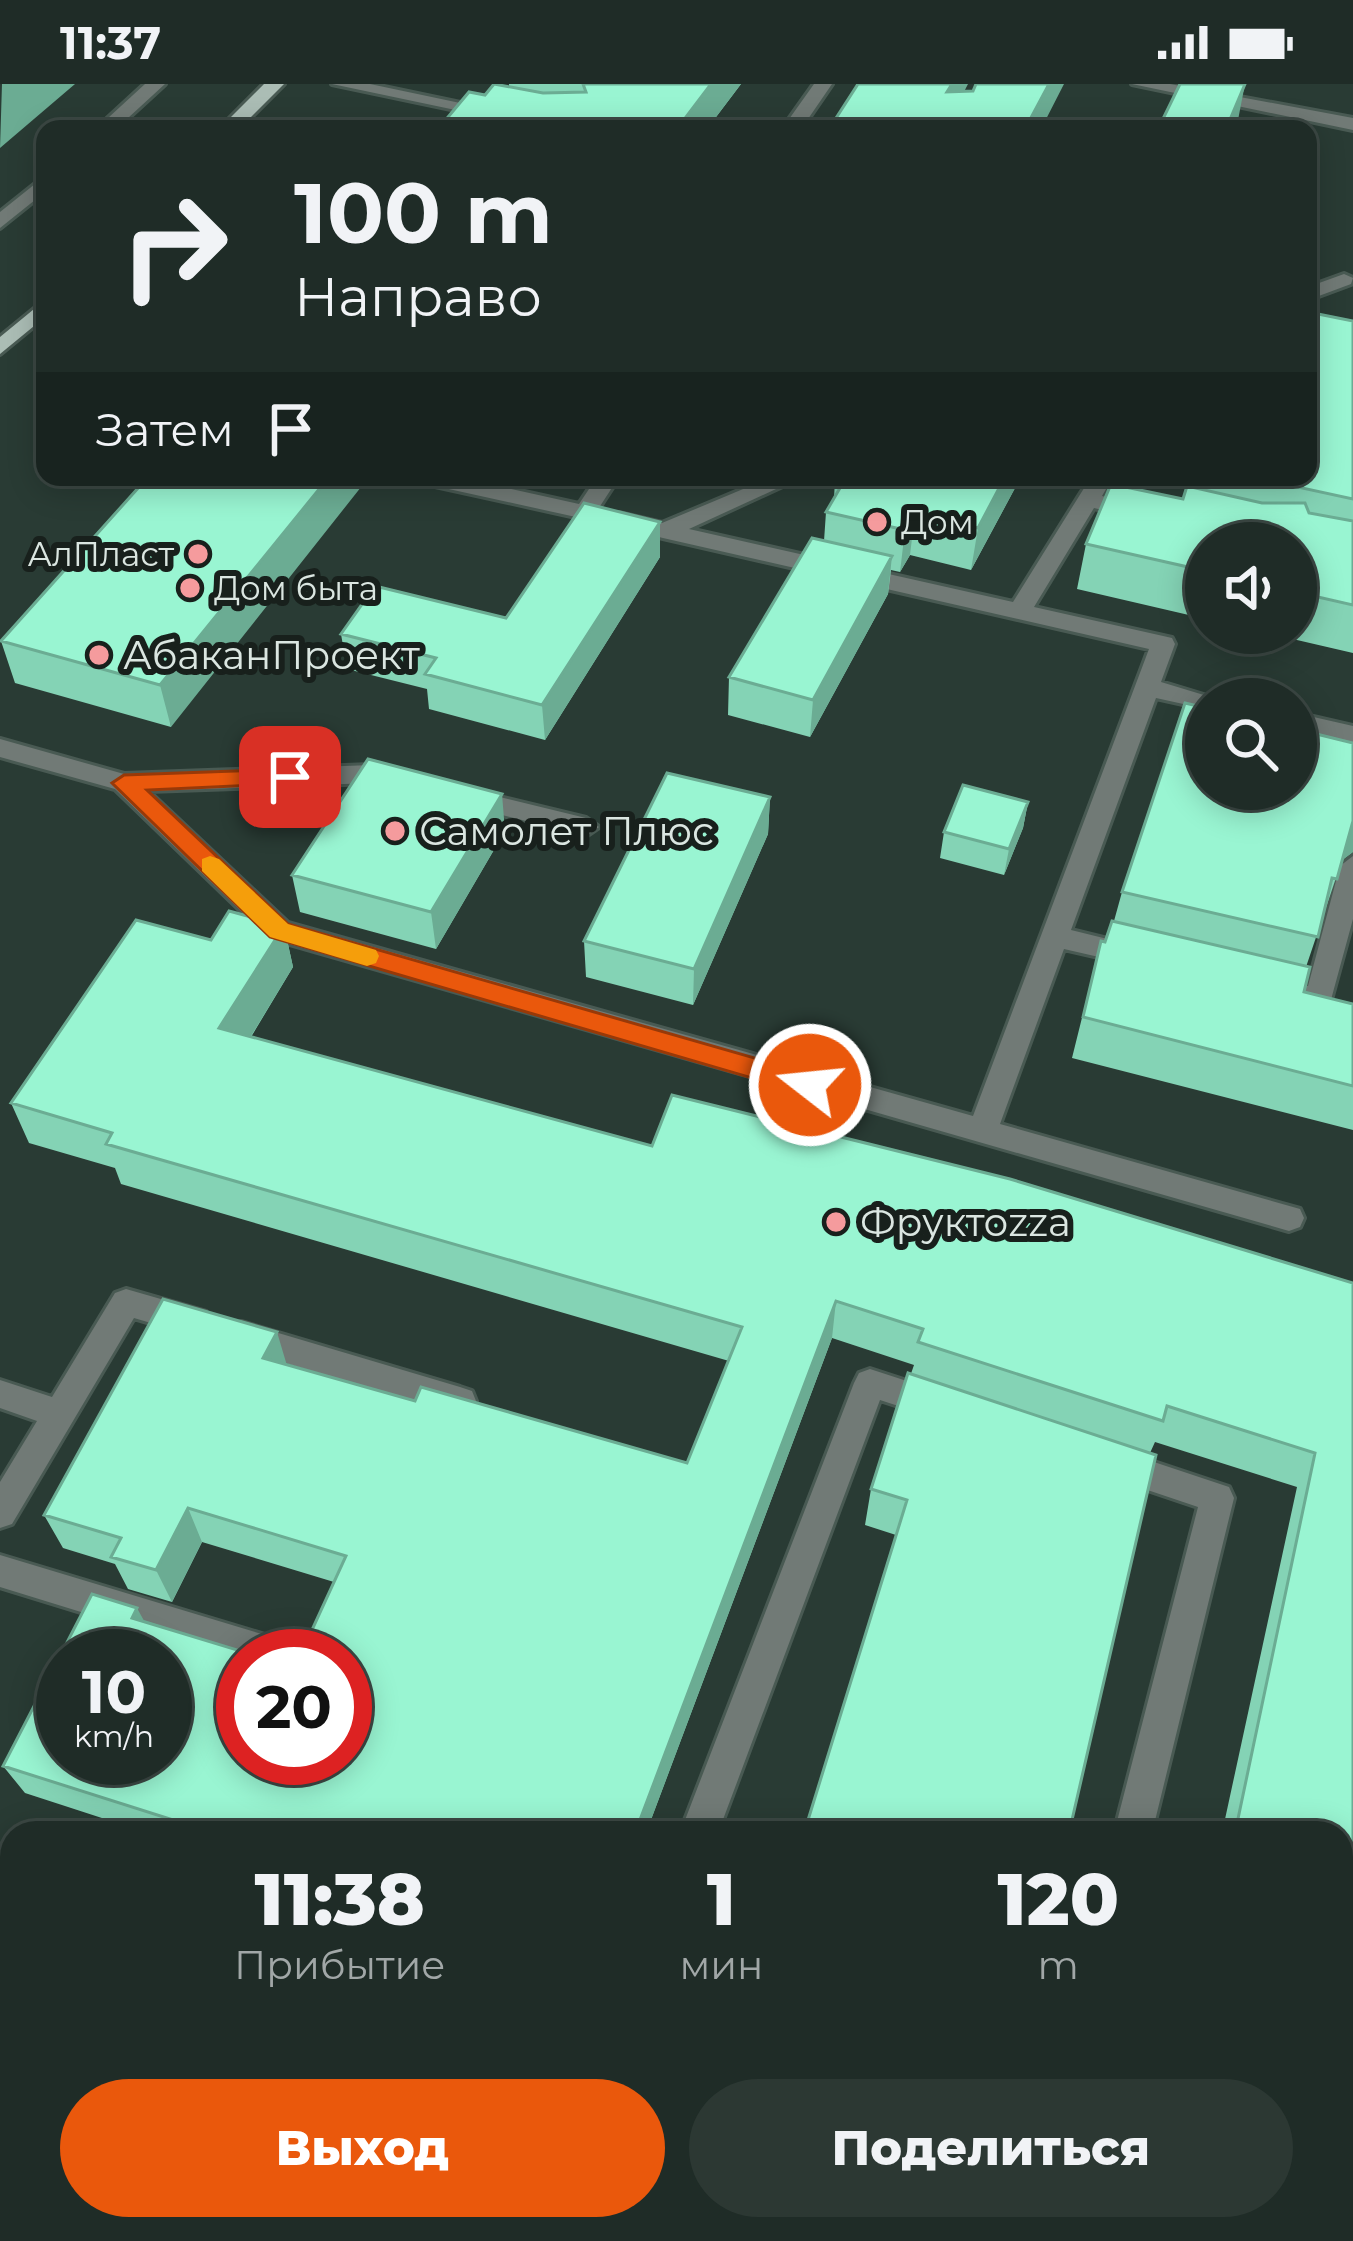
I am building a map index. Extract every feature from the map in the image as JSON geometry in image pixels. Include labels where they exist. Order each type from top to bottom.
[{"type":"main road","points":[[238,120],[275,84]]},
{"type":"main road","points":[[2,345],[36,318]]},
{"type":"street","points":[[115,120],[156,84]]},
{"type":"street","points":[[340,84],[406,90],[536,120]]},
{"type":"street","points":[[798,120],[823,84]]},
{"type":"street","points":[[1141,84],[1191,88],[1353,124]]},
{"type":"street","points":[[0,222],[36,190]]},
{"type":"street","points":[[1317,290],[1344,280]]},
{"type":"street","points":[[467,486],[1163,644],[981,1133]]},
{"type":"street","points":[[585,512],[602,486]]},
{"type":"street","points":[[663,530],[769,486]]},
{"type":"street","points":[[1018,613],[1097,486]]},
{"type":"street","points":[[1088,500],[1175,519]]},
{"type":"street","points":[[1146,688],[1185,696]]},
{"type":"street","points":[[1317,727],[1353,735]]},
{"type":"street","points":[[0,748],[124,783],[372,775],[586,827]]},
{"type":"street","points":[[124,783],[279,931],[1289,1218]]},
{"type":"street","points":[[1253,983],[1319,999],[1353,866]]},
{"type":"street","points":[[1054,936],[1165,962]]},
{"type":"street","points":[[0,1514],[126,1302],[490,1410]]},
{"type":"street","points":[[704,1821],[870,1383],[979,1419]]},
{"type":"street","points":[[0,1394],[59,1414]]},
{"type":"street","points":[[1087,1454],[1217,1498],[1135,1821]]},
{"type":"street","points":[[0,1571],[216,1637]]},
{"type":"building","points":[[494,84],[543,93],[586,92],[583,84],[711,84],[684,120],[446,120],[469,92],[485,95]]},
{"type":"building","points":[[858,84],[952,84],[947,92],[973,91],[976,84],[1049,84],[1030,120],[835,120]]},
{"type":"building","points":[[1180,84],[1245,84],[1230,120],[1162,120]]},
{"type":"building","points":[[1317,314],[1353,321],[1353,499],[1293,486],[1317,486]]},
{"type":"building","name":"Дом быта","points":[[140,486],[322,486],[160,685],[1,641]]},
{"type":"building","points":[[841,486],[1000,486],[978,528],[915,513],[905,530],[826,512]]},
{"type":"building","points":[[1110,486],[1183,499],[1187,486],[1262,503],[1305,503],[1309,513],[1353,521],[1353,605],[1317,597],[1317,522],[1185,522],[1185,566],[1086,544]]},
{"type":"building","points":[[584,503],[660,522],[542,705],[425,674],[436,658],[341,634],[375,586],[506,618]]},
{"type":"building","points":[[812,538],[892,556],[813,700],[729,677]]},
{"type":"building","points":[[1185,703],[1185,810],[1317,810],[1317,734],[1353,743],[1353,821],[1337,879],[1332,878],[1318,937],[1122,892]]},
{"type":"building","points":[[368,759],[502,794],[431,912],[292,875]]},
{"type":"building","points":[[667,773],[770,797],[694,969],[584,941]]},
{"type":"building","points":[[963,785],[1028,802],[1009,849],[944,832]]},
{"type":"building","points":[[229,911],[284,926],[219,1028],[652,1146],[672,1095],[1010,1179],[1353,1283],[1353,1821],[1238,1821],[1315,1453],[1167,1406],[1163,1421],[918,1342],[923,1329],[836,1301],[640,1821],[176,1821],[63,1785],[192,1785],[192,1636],[216,1644],[216,1785],[372,1785],[372,1629],[312,1629],[346,1556],[188,1508],[156,1570],[111,1557],[121,1538],[44,1515],[163,1299],[277,1332],[263,1358],[415,1401],[421,1387],[687,1463],[742,1327],[106,1144],[112,1133],[11,1103],[136,920],[211,940]]},
{"type":"building","points":[[1112,921],[1310,967],[1304,992],[1353,1004],[1353,1086],[1083,1017],[1101,941],[1105,942]]},
{"type":"building","points":[[908,1373],[1156,1455],[1072,1821],[808,1821],[907,1500],[871,1489]]},
{"type":"building","points":[[92,1594],[137,1608],[132,1618],[168,1629],[74,1629]]},
{"type":"building","points":[[36,1702],[36,1776],[3,1766]]},
{"type":"slow traffic","points":[[210,865],[279,931],[367,956]]},
{"type":"place","name":"Дом","points":[[877,522]]},
{"type":"place","name":"АлПласт","points":[[198,554]]},
{"type":"place","name":"Дом быта","points":[[190,588]]},
{"type":"place","name":"АбаканПроект","points":[[99,655]]},
{"type":"place","name":"Самолет Плюс","points":[[395,831]]},
{"type":"place","name":"Фруктоzzа","points":[[836,1222]]},
{"type":"route","points":[[290,777],[124,783],[279,931],[810,1085]]}]
